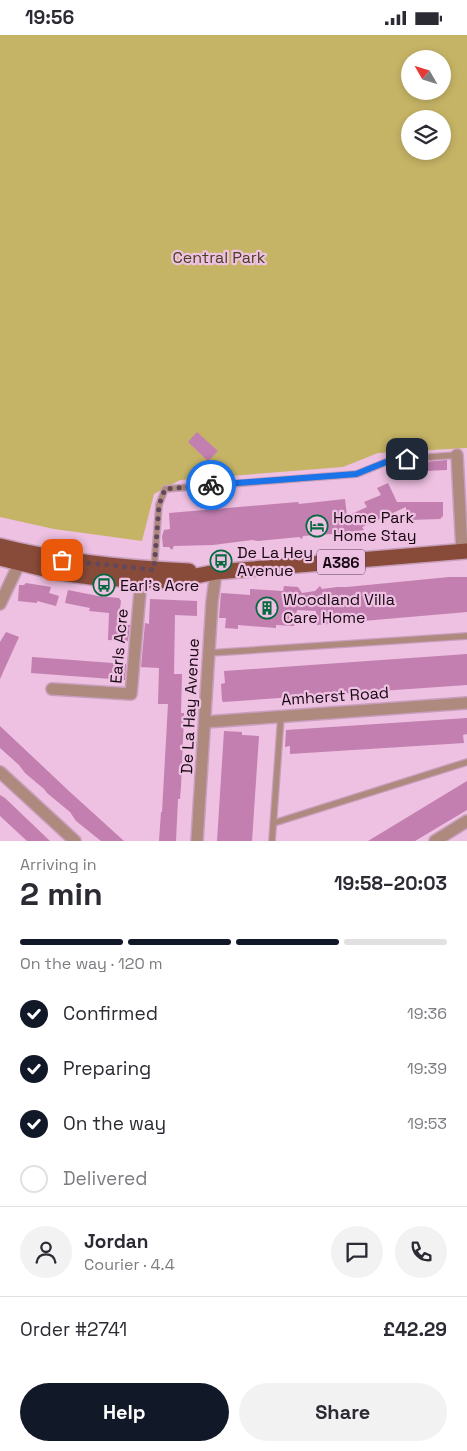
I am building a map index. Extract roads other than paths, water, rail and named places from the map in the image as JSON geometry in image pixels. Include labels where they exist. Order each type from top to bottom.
[{"type":"main road","name":"A386","points":[[0,546],[62,560],[154,570],[216,572]]},
{"type":"main road","name":"A386","points":[[0,559],[60,573],[141,581],[170,581],[216,572],[464,551]]},
{"type":"street","points":[[457,455],[464,551]]},
{"type":"street","points":[[0,604],[19,564]]},
{"type":"street","name":"De La Hay Avenue","points":[[197,841],[206,722],[212,602],[216,572]]},
{"type":"street","name":"Earls Acre","points":[[52,689],[131,694],[141,581]]},
{"type":"street","name":"Amherst Road","points":[[206,722],[467,703]]},
{"type":"street","points":[[0,772],[75,841]]},
{"type":"street","points":[[434,841],[467,821]]},
{"type":"lane","points":[[154,570],[159,505],[165,489],[356,474],[391,460],[457,455]]},
{"type":"lane","points":[[209,653],[467,636]]},
{"type":"lane","points":[[272,841],[281,716]]},
{"type":"lane","points":[[274,823],[467,762]]},
{"type":"place","name":"Home Park Home Stay","points":[[317,526]]},
{"type":"place","name":"De La Hey Avenue","points":[[221,561]]},
{"type":"place","name":"Earl's Acre","points":[[104,585]]},
{"type":"place","name":"Woodland Villa Care Home","points":[[267,608]]},
{"type":"park label","name":"Central Park","points":[[219,257]]}]
